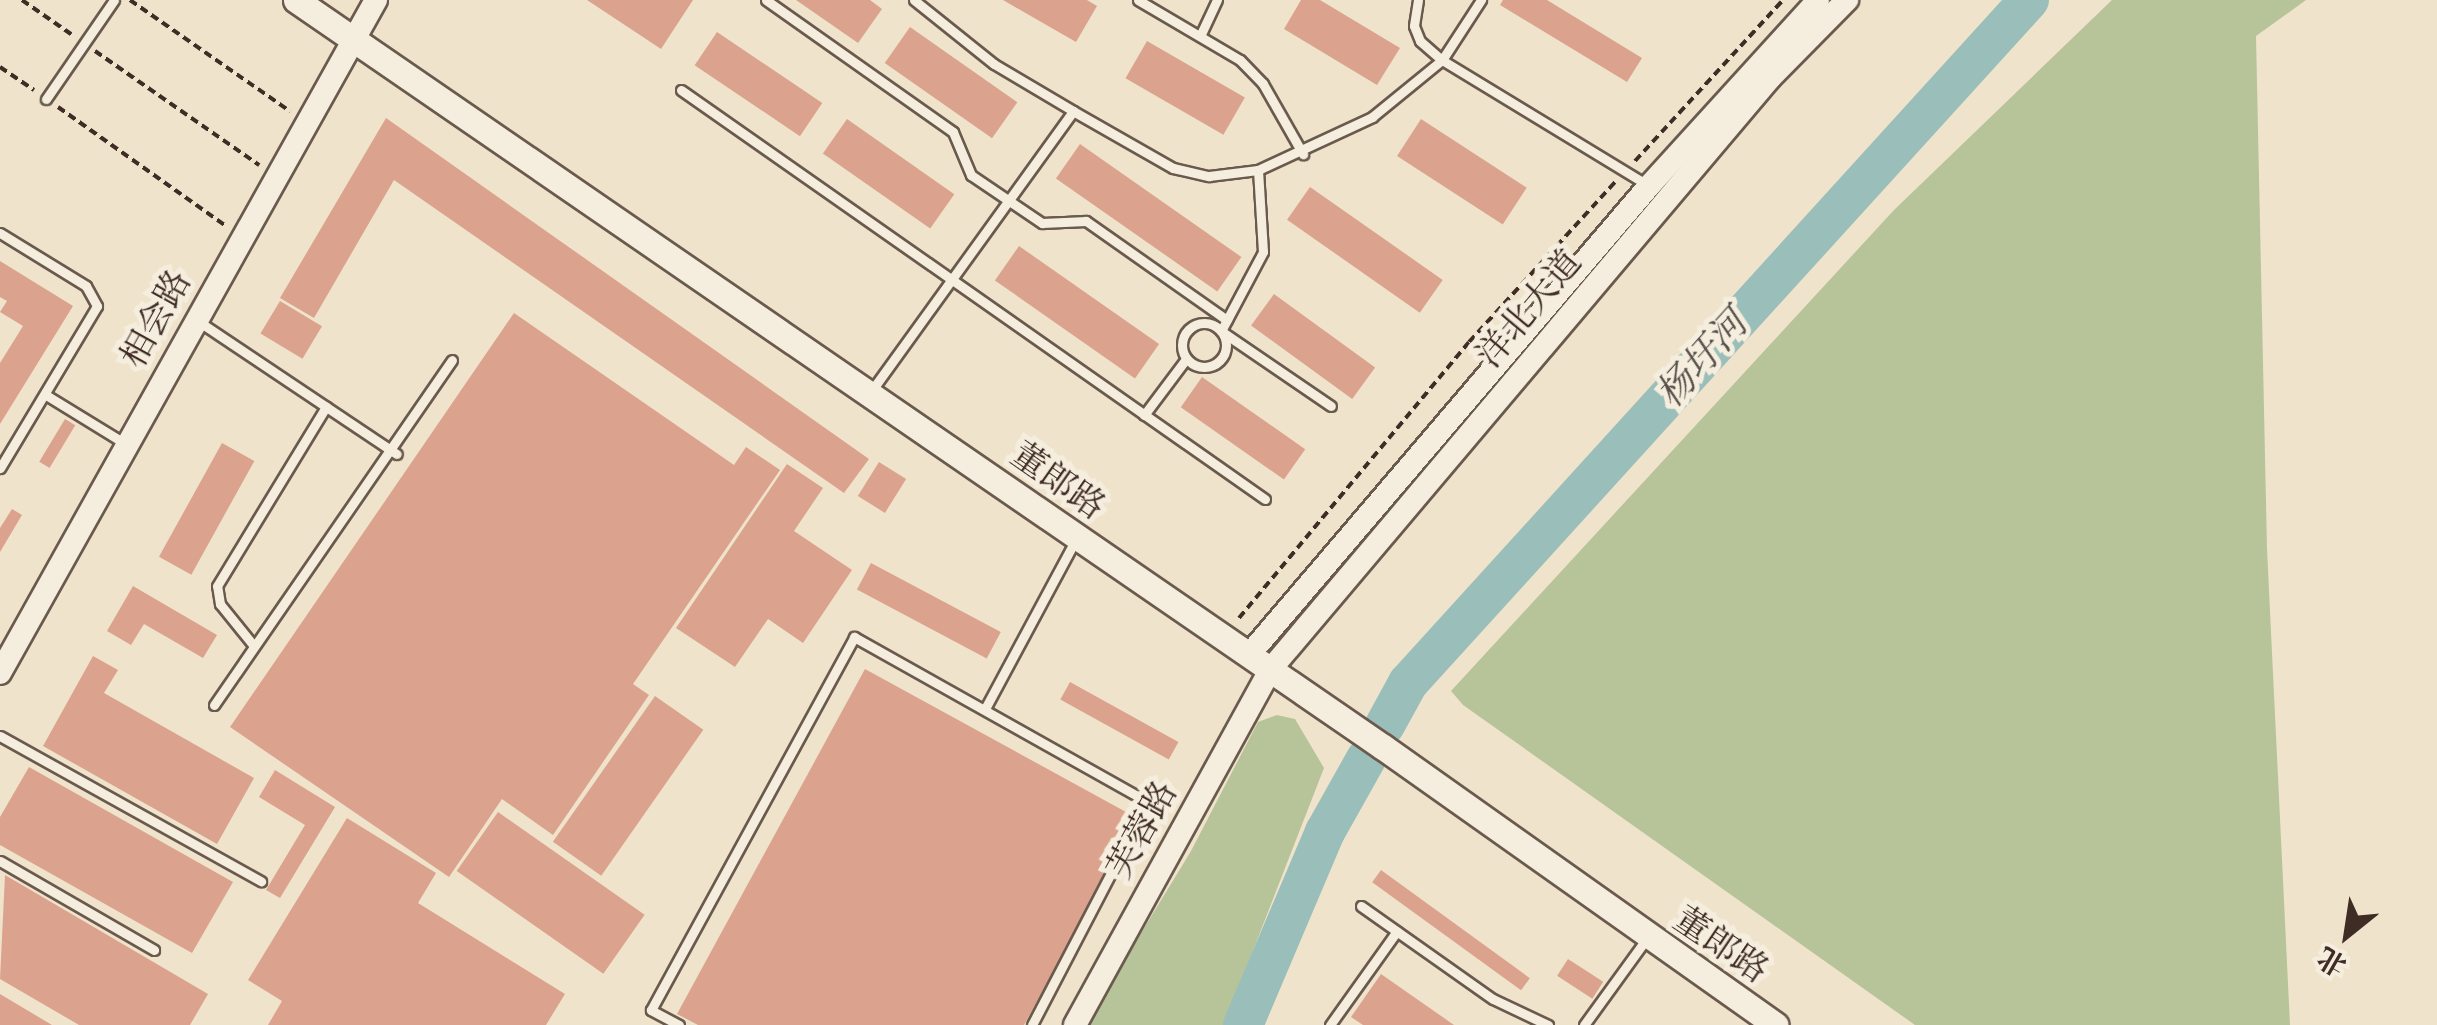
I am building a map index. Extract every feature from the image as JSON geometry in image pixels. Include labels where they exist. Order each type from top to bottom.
[{"type":"main road","name":"董郎路","points":[[296,0],[1224,637],[1775,1025]]},
{"type":"street","name":"相会路","points":[[0,673],[376,0]]},
{"type":"street","name":"洋北大道","points":[[1260,662],[1818,0]]},
{"type":"street","name":"洋北大道","points":[[1659,192],[1847,0]]},
{"type":"street","name":"芙蓉路","points":[[1075,1025],[1260,662]]},
{"type":"lane","points":[[46,99],[114,0]]},
{"type":"lane","points":[[766,0],[953,132],[963,168],[1006,199],[1051,226],[1086,221],[1227,320]]},
{"type":"lane","points":[[914,0],[994,64],[1072,111],[1174,168],[1209,176],[1258,170],[1303,154],[1372,117],[1442,60],[1481,0]]},
{"type":"lane","points":[[1138,0],[1201,34],[1264,84],[1303,154]]},
{"type":"lane","points":[[1201,34],[1218,0]]},
{"type":"lane","points":[[1418,0],[1414,26],[1420,42],[1442,60],[1659,192]]},
{"type":"lane","points":[[682,90],[1264,499]]},
{"type":"lane","points":[[870,394],[1072,111]]},
{"type":"lane","points":[[1258,170],[1263,252],[1221,331],[1226,352],[1216,364],[1202,368],[1186,359],[1182,342],[1188,329],[1202,323],[1221,331],[1331,406]]},
{"type":"lane","points":[[0,233],[97,298],[46,395],[0,468]]},
{"type":"lane","points":[[196,320],[393,452]]},
{"type":"lane","points":[[1144,414],[1186,359]]},
{"type":"lane","points":[[214,704],[393,452],[452,360]]},
{"type":"lane","points":[[46,395],[127,444]]},
{"type":"lane","points":[[254,646],[220,604],[217,586],[326,407]]},
{"type":"lane","points":[[986,706],[1077,536]]},
{"type":"lane","points":[[679,1025],[651,1010],[854,637],[986,706],[1148,802],[1032,1025]]},
{"type":"lane","points":[[0,736],[261,881]]},
{"type":"lane","points":[[0,861],[154,950]]},
{"type":"lane","points":[[1361,906],[1493,999],[1548,1025]]},
{"type":"lane","points":[[1330,1025],[1397,931]]},
{"type":"lane","points":[[1584,1025],[1648,938]]},
{"type":"path","points":[[22,0],[276,177]]},
{"type":"path","points":[[130,0],[306,122]]},
{"type":"path","points":[[1224,637],[1469,342],[1783,0]]},
{"type":"path","points":[[0,67],[242,237]]},
{"type":"green space","points":[[2112,0],[2306,0],[2256,36],[2267,549],[2290,1025],[1915,1025],[1463,705],[1451,691],[1894,210]]},
{"type":"green space","points":[[1277,715],[1295,719],[1324,768],[1224,1025],[1085,1025],[1191,851],[1258,722]]},
{"type":"building","points":[[587,0],[693,0],[661,49]]},
{"type":"building","points":[[796,0],[870,0],[882,9],[858,43]]},
{"type":"building","points":[[1003,0],[1087,0],[1097,6],[1076,42]]},
{"type":"building","points":[[1301,0],[1320,0],[1400,48],[1377,85],[1284,29]]},
{"type":"building","points":[[1503,0],[1547,0],[1642,58],[1627,82],[1500,5]]},
{"type":"building","points":[[910,27],[1017,102],[992,138],[885,63]]},
{"type":"building","points":[[717,32],[822,103],[800,136],[695,65]]},
{"type":"building","points":[[1147,41],[1245,98],[1223,135],[1126,78]]},
{"type":"building","points":[[386,118],[869,459],[844,493],[394,180],[314,318],[280,298]]},
{"type":"building","points":[[847,119],[954,194],[930,229],[823,153]]},
{"type":"building","points":[[1421,119],[1527,188],[1503,225],[1397,156]]},
{"type":"building","points":[[1080,144],[1241,257],[1217,291],[1056,178]]},
{"type":"building","points":[[1310,187],[1443,280],[1420,313],[1287,220]]},
{"type":"building","points":[[1019,246],[1159,344],[1135,378],[995,280]]},
{"type":"building","points":[[0,261],[73,306],[0,424],[0,363],[23,326],[0,312],[7,301],[0,297]]},
{"type":"building","points":[[1274,294],[1375,367],[1352,399],[1251,326]]},
{"type":"building","points":[[280,301],[322,326],[302,359],[260,334]]},
{"type":"building","points":[[514,313],[734,465],[746,447],[780,470],[633,684],[649,695],[553,835],[502,799],[449,877],[230,727]]},
{"type":"building","points":[[1202,377],[1305,449],[1284,480],[1181,407]]},
{"type":"building","points":[[65,419],[75,425],[50,468],[39,462]]},
{"type":"building","points":[[222,443],[254,461],[191,575],[159,557]]},
{"type":"building","points":[[879,462],[906,479],[885,513],[858,496]]},
{"type":"building","points":[[787,464],[823,488],[794,531],[852,570],[803,643],[768,619],[735,667],[676,628]]},
{"type":"building","points":[[12,509],[22,515],[0,552],[0,528]]},
{"type":"building","points":[[871,563],[1001,632],[987,659],[857,589]]},
{"type":"building","points":[[133,586],[217,635],[203,658],[144,624],[131,645],[107,631]]},
{"type":"building","points":[[93,656],[118,670],[104,693],[254,778],[217,844],[43,746]]},
{"type":"building","points":[[865,669],[1137,818],[1024,1025],[698,1025],[677,1014]]},
{"type":"building","points":[[1070,682],[1178,742],[1169,760],[1060,699]]},
{"type":"building","points":[[655,696],[703,730],[601,876],[553,842]]},
{"type":"building","points":[[29,767],[233,882],[192,953],[0,845],[0,817]]},
{"type":"building","points":[[275,770],[335,807],[280,898],[266,890],[305,825],[259,797]]},
{"type":"building","points":[[498,812],[645,915],[603,974],[457,871]]},
{"type":"building","points":[[347,818],[436,873],[418,903],[565,994],[546,1025],[268,1025],[282,1001],[248,980]]},
{"type":"building","points":[[1381,870],[1530,978],[1521,990],[1372,882]]},
{"type":"building","points":[[5,875],[208,994],[190,1025],[79,1025],[0,979]]},
{"type":"building","points":[[1568,959],[1603,982],[1592,999],[1557,976]]},
{"type":"building","points":[[1381,974],[1454,1025],[1363,1025],[1351,1017]]},
{"type":"building","points":[[0,994],[52,1025],[0,1025]]},
{"type":"waterway","name":"杨圩河","points":[[1385,725],[1408,683],[2029,0]]},
{"type":"waterway","points":[[1243,1025],[1325,832],[1366,759]]}]
